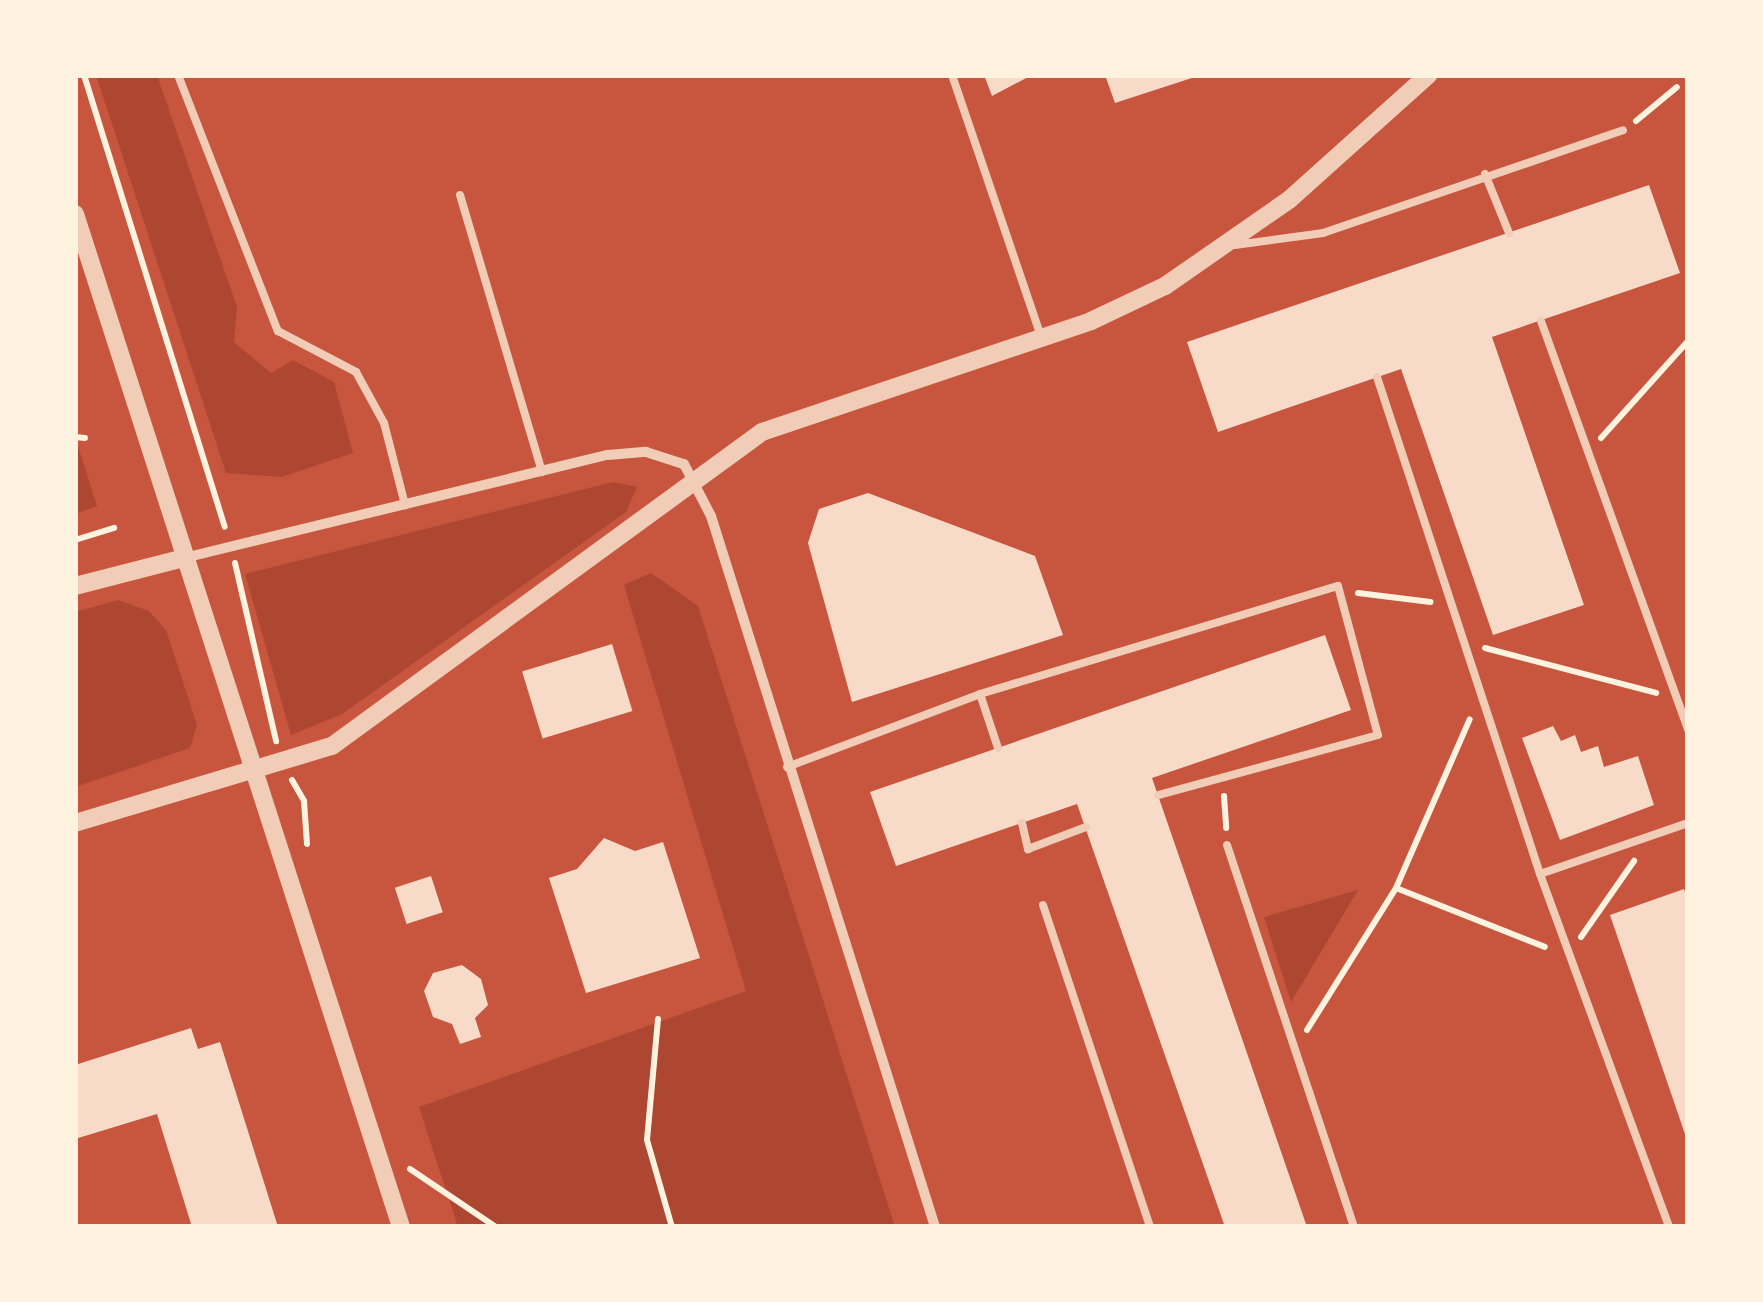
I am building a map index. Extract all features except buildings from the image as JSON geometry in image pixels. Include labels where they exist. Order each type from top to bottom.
[{"type":"street","points":[[75,823],[282,764],[355,733],[762,432],[1132,303],[1290,199],[1428,75]]},
{"type":"street","points":[[75,214],[400,1227]]},
{"type":"street","points":[[75,586],[542,472],[646,452],[684,464],[697,480],[935,1227]]},
{"type":"lane","points":[[178,75],[278,331],[356,372],[384,423],[406,504]]},
{"type":"lane","points":[[952,75],[1041,336]]},
{"type":"lane","points":[[1220,247],[1323,233],[1623,130]]},
{"type":"lane","points":[[1486,174],[1509,232]]},
{"type":"lane","points":[[460,195],[542,472]]},
{"type":"lane","points":[[1541,320],[1683,697],[1688,730]]},
{"type":"lane","points":[[1377,377],[1568,956],[1669,1227]]},
{"type":"lane","points":[[787,767],[980,694],[1338,586],[1378,735],[1158,796]]},
{"type":"lane","points":[[980,694],[998,748]]},
{"type":"lane","points":[[1022,823],[1028,848],[1086,828]]},
{"type":"lane","points":[[1540,874],[1688,823]]},
{"type":"lane","points":[[1227,844],[1354,1227]]},
{"type":"lane","points":[[1043,904],[1150,1227]]},
{"type":"path","points":[[84,75],[231,546],[282,764],[304,801],[311,856]]},
{"type":"path","points":[[1623,130],[1688,76]]},
{"type":"path","points":[[1590,450],[1688,340]]},
{"type":"path","points":[[75,436],[85,438]]},
{"type":"path","points":[[75,540],[114,528]]},
{"type":"path","points":[[1370,597],[1450,603]]},
{"type":"path","points":[[1478,639],[1488,651],[1683,697]]},
{"type":"path","points":[[1295,1050],[1396,888],[1480,695]]},
{"type":"path","points":[[1222,776],[1227,844]]},
{"type":"path","points":[[1396,888],[1568,956],[1652,836]]},
{"type":"path","points":[[658,1019],[647,1140],[672,1227]]},
{"type":"path","points":[[410,1181],[405,1165],[496,1227]]},
{"type":"shaded area","points":[[96,75],[157,75],[237,307],[234,342],[271,373],[293,360],[334,382],[353,453],[282,477],[226,473]]},
{"type":"shaded area","points":[[75,437],[97,506],[75,514]]},
{"type":"shaded area","points":[[613,482],[637,487],[626,512],[342,714],[291,735],[245,574]]},
{"type":"shaded area","points":[[651,573],[698,606],[895,1227],[458,1227],[419,1107],[746,991],[624,585]]},
{"type":"shaded area","points":[[118,600],[149,611],[166,630],[197,725],[190,748],[75,787],[75,612]]},
{"type":"shaded area","points":[[1358,890],[1291,1002],[1264,917]]}]
